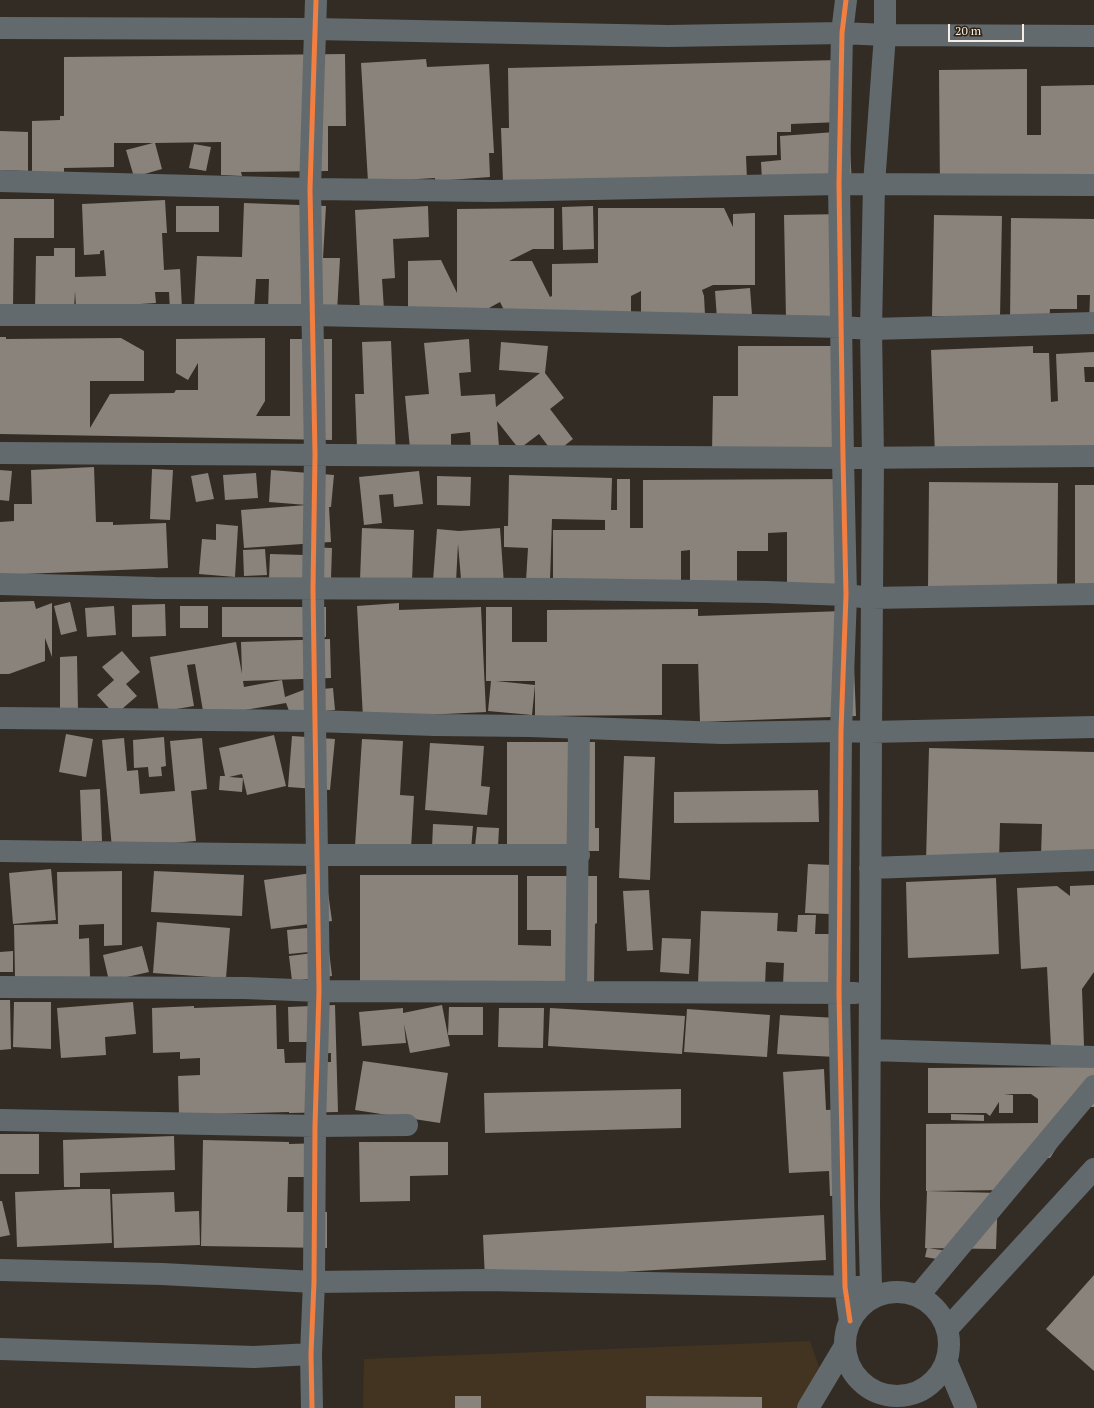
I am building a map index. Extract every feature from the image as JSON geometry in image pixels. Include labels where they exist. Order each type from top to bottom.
[{"type":"street","points":[[312,1408],[311,1354],[314,1282],[318,991],[313,589],[315,454],[310,189],[316,0]]},
{"type":"street","points":[[846,0],[842,33],[839,184],[846,595],[841,731],[839,994],[845,1287],[850,1321]]},
{"type":"street","points":[[0,1270],[162,1274],[314,1282],[486,1280],[845,1287],[872,1292],[904,1291],[919,1295],[937,1308],[948,1328],[950,1345],[947,1363],[938,1378],[924,1389],[908,1395],[882,1401],[854,1374],[848,1361],[845,1346],[846,1333],[850,1321],[872,1292],[869,1206],[871,598],[873,458],[871,329],[874,184],[885,35],[885,0]]},
{"type":"street","points":[[0,28],[315,29],[668,36],[842,33],[885,35],[1094,36]]},
{"type":"street","points":[[0,181],[310,189],[494,190],[839,184],[1094,185]]},
{"type":"street","points":[[0,315],[312,316],[841,327],[871,329],[1094,323]]},
{"type":"street","points":[[0,453],[843,458],[1094,456]]},
{"type":"street","points":[[0,584],[155,588],[767,592],[846,595],[871,598],[1094,594]]},
{"type":"street","points":[[0,718],[315,721],[722,733],[841,731],[871,732],[1094,727]]},
{"type":"street","points":[[576,992],[580,728]]},
{"type":"street","points":[[0,851],[316,855],[579,854]]},
{"type":"street","points":[[870,868],[1094,860]]},
{"type":"street","points":[[0,987],[245,988],[318,991],[870,993]]},
{"type":"street","points":[[870,1050],[1094,1057]]},
{"type":"street","points":[[919,1295],[1094,1086]]},
{"type":"street","points":[[0,1120],[315,1126],[407,1124]]},
{"type":"street","points":[[948,1328],[1094,1169]]},
{"type":"street","points":[[810,1407],[845,1346]]},
{"type":"street","points":[[0,1349],[254,1357],[311,1354]]},
{"type":"street","points":[[947,1363],[966,1408]]},
{"type":"shaded area","points":[[810,1341],[819,1367],[799,1408],[363,1408],[364,1359]]},
{"type":"building","points":[[345,54],[346,126],[328,126],[328,171],[241,172],[242,176],[221,175],[221,142],[155,143],[162,169],[134,177],[126,150],[153,143],[114,143],[114,167],[64,168],[64,173],[32,173],[32,121],[60,120],[60,116],[64,116],[64,57]]},
{"type":"building","points":[[426,59],[427,67],[489,64],[494,153],[489,153],[490,177],[435,181],[435,178],[368,182],[361,63]]},
{"type":"building","points":[[839,60],[840,122],[791,124],[791,132],[777,132],[777,155],[746,156],[747,180],[503,182],[501,128],[509,128],[508,68]]},
{"type":"building","points":[[1027,69],[1027,135],[1041,135],[1041,86],[1094,85],[1094,191],[940,192],[939,70]]},
{"type":"building","points":[[0,131],[28,132],[28,171],[0,170]]},
{"type":"building","points":[[849,131],[852,185],[762,181],[761,162],[781,160],[780,136]]},
{"type":"building","points":[[194,144],[211,147],[206,171],[189,168]]},
{"type":"building","points":[[0,199],[54,199],[54,238],[14,238],[13,306],[0,306]]},
{"type":"building","points":[[165,200],[167,233],[162,233],[164,270],[180,269],[182,310],[170,311],[169,292],[155,292],[156,303],[76,308],[75,291],[74,310],[35,309],[36,256],[54,256],[54,248],[75,248],[75,277],[106,276],[104,250],[100,251],[100,254],[84,255],[82,204]]},
{"type":"building","points":[[244,203],[326,206],[323,258],[340,258],[337,312],[268,310],[269,279],[256,279],[254,311],[194,309],[197,256],[242,257]]},
{"type":"building","points":[[176,206],[219,206],[219,232],[176,232]]},
{"type":"building","points":[[428,206],[429,237],[393,239],[395,278],[382,279],[384,310],[360,311],[355,210]]},
{"type":"building","points":[[593,206],[594,249],[563,250],[562,207]]},
{"type":"building","points":[[554,208],[554,249],[533,249],[509,261],[532,261],[550,297],[552,296],[552,264],[598,263],[598,208],[724,208],[733,227],[733,214],[755,213],[755,285],[713,285],[702,290],[704,296],[705,315],[641,315],[641,291],[631,296],[631,317],[508,318],[500,302],[478,314],[408,314],[408,261],[441,260],[457,293],[457,209]]},
{"type":"building","points":[[844,214],[846,317],[786,319],[784,215]]},
{"type":"building","points":[[934,215],[1002,216],[1000,317],[932,316]]},
{"type":"building","points":[[1011,218],[1094,219],[1094,327],[1089,326],[1090,295],[1077,295],[1077,309],[1050,309],[1049,324],[1010,324]]},
{"type":"building","points":[[750,288],[752,315],[717,319],[715,291]]},
{"type":"building","points":[[0,337],[6,337],[6,339],[121,338],[144,351],[144,381],[90,381],[90,428],[110,394],[174,393],[176,390],[198,390],[198,363],[188,380],[176,373],[176,339],[265,338],[265,401],[256,416],[290,416],[290,339],[332,339],[332,440],[0,434]]},
{"type":"building","points":[[469,339],[471,372],[459,373],[461,396],[495,394],[496,407],[540,373],[499,370],[501,342],[548,346],[545,373],[564,398],[550,409],[573,439],[554,454],[539,434],[519,449],[497,421],[499,447],[471,450],[470,432],[451,434],[451,445],[410,449],[405,396],[429,394],[424,343]]},
{"type":"building","points":[[391,341],[396,456],[357,448],[355,394],[364,394],[362,342]]},
{"type":"building","points":[[738,346],[832,346],[843,452],[712,452],[713,396],[738,396]]},
{"type":"building","points":[[1033,346],[1033,353],[1049,353],[1051,402],[1058,401],[1056,354],[1094,352],[1094,367],[1084,367],[1085,382],[1094,382],[1094,456],[935,455],[931,350]]},
{"type":"building","points":[[94,467],[96,522],[113,522],[113,525],[166,523],[168,568],[0,575],[0,522],[14,521],[14,504],[32,504],[31,470]]},
{"type":"building","points":[[152,469],[173,470],[170,520],[150,519]]},
{"type":"building","points":[[0,470],[12,471],[9,501],[0,500]]},
{"type":"building","points":[[271,470],[334,475],[331,507],[329,507],[331,542],[244,548],[241,510],[307,505],[269,502]]},
{"type":"building","points":[[419,471],[423,504],[394,507],[393,494],[379,495],[382,523],[364,525],[359,477]]},
{"type":"building","points":[[208,473],[214,499],[196,502],[191,476]]},
{"type":"building","points":[[256,473],[258,498],[225,500],[223,475]]},
{"type":"building","points":[[509,475],[612,478],[611,510],[617,510],[617,479],[630,479],[630,528],[643,528],[643,480],[844,479],[844,586],[787,587],[787,532],[768,533],[768,551],[737,551],[737,583],[690,583],[690,550],[681,551],[681,584],[553,583],[553,530],[605,530],[605,520],[552,519],[550,581],[526,581],[528,548],[504,547],[504,526],[508,526]]},
{"type":"building","points":[[437,476],[471,477],[470,506],[437,505]]},
{"type":"building","points":[[929,482],[1058,483],[1057,589],[928,589]]},
{"type":"building","points":[[1075,485],[1094,485],[1094,593],[1075,594]]},
{"type":"building","points":[[216,524],[238,526],[235,577],[199,574],[202,539],[216,540]]},
{"type":"building","points":[[362,528],[414,530],[412,581],[360,580]]},
{"type":"building","points":[[500,528],[504,584],[461,579],[458,544],[456,582],[433,581],[437,529],[459,531]]},
{"type":"building","points":[[306,547],[332,548],[331,579],[269,579],[270,554],[305,555]]},
{"type":"building","points":[[265,549],[267,575],[244,576],[243,550]]},
{"type":"building","points":[[34,601],[36,609],[52,603],[52,657],[45,638],[45,661],[9,674],[0,674],[0,602]]},
{"type":"building","points":[[70,602],[77,631],[61,635],[54,606]]},
{"type":"building","points":[[399,603],[399,610],[481,607],[486,712],[363,718],[357,606]]},
{"type":"building","points":[[165,604],[166,636],[132,637],[132,605]]},
{"type":"building","points":[[114,606],[116,635],[87,637],[85,608]]},
{"type":"building","points":[[180,606],[208,606],[208,628],[180,628]]},
{"type":"building","points":[[222,607],[326,607],[326,637],[222,637]]},
{"type":"building","points":[[486,607],[512,607],[512,642],[547,642],[547,610],[698,609],[698,616],[844,611],[845,667],[854,667],[856,716],[700,722],[698,659],[698,664],[662,664],[662,715],[535,716],[535,685],[532,715],[488,711],[491,681],[486,681]],"holes":[[[496,681],[535,681],[535,685]]]},
{"type":"building","points":[[330,639],[331,678],[243,681],[244,687],[282,680],[285,697],[306,689],[313,708],[291,716],[286,703],[204,717],[195,664],[187,665],[194,706],[159,712],[150,657],[236,642],[242,674],[241,642]]},
{"type":"building","points":[[122,651],[140,672],[126,684],[137,696],[115,715],[97,695],[114,680],[102,667]]},
{"type":"building","points":[[77,656],[78,710],[60,710],[60,657]]},
{"type":"building","points":[[333,688],[335,710],[314,712],[312,690]]},
{"type":"building","points":[[66,734],[93,739],[86,777],[59,772]]},
{"type":"building","points":[[274,735],[286,786],[247,795],[243,778],[242,792],[219,790],[220,776],[225,776],[219,748]],"holes":[[[242,774],[243,778],[229,777]]]},
{"type":"building","points":[[292,736],[335,739],[330,790],[288,787]]},
{"type":"building","points":[[164,737],[166,766],[161,767],[162,776],[149,777],[148,767],[134,768],[133,740]]},
{"type":"building","points":[[124,738],[127,771],[138,770],[140,794],[175,791],[170,741],[202,738],[207,789],[191,791],[196,841],[112,848],[102,740]]},
{"type":"building","points":[[362,739],[403,741],[400,795],[414,796],[411,849],[355,846]]},
{"type":"building","points":[[507,742],[595,742],[595,828],[599,828],[599,851],[507,851]]},
{"type":"building","points":[[430,743],[484,746],[481,786],[490,787],[487,815],[425,810]]},
{"type":"building","points":[[929,748],[1094,752],[1094,857],[1041,856],[1042,824],[1000,823],[999,863],[926,861]]},
{"type":"building","points":[[624,756],[655,757],[650,880],[619,878]]},
{"type":"building","points":[[100,789],[102,841],[82,842],[80,790]]},
{"type":"building","points":[[818,790],[819,822],[674,823],[674,792]]},
{"type":"building","points":[[433,824],[473,826],[471,850],[432,848]]},
{"type":"building","points":[[477,827],[499,828],[498,847],[475,846]]},
{"type":"building","points":[[808,864],[832,865],[829,914],[805,913]]},
{"type":"building","points":[[51,869],[56,920],[13,924],[9,873]]},
{"type":"building","points":[[122,871],[122,945],[104,946],[104,924],[79,925],[79,939],[89,938],[90,977],[15,978],[14,925],[58,924],[57,872]]},
{"type":"building","points":[[154,871],[244,875],[242,916],[151,912]]},
{"type":"building","points":[[325,871],[332,921],[271,929],[264,880]]},
{"type":"building","points":[[360,875],[518,875],[518,945],[551,946],[551,930],[527,930],[527,876],[597,876],[597,923],[595,924],[594,983],[360,982]]},
{"type":"building","points":[[996,878],[999,954],[908,958],[906,882]]},
{"type":"building","points":[[1094,885],[1094,972],[1082,989],[1084,1046],[1051,1047],[1047,967],[1021,969],[1017,888],[1057,886],[1070,896],[1070,886]]},
{"type":"building","points":[[649,890],[653,950],[627,951],[623,891]]},
{"type":"building","points":[[701,911],[778,913],[777,931],[797,932],[798,915],[816,915],[815,934],[839,934],[837,987],[783,985],[784,963],[766,962],[765,986],[698,984]]},
{"type":"building","points":[[157,922],[230,928],[226,978],[153,973]]},
{"type":"building","points":[[327,926],[329,950],[289,954],[287,930]]},
{"type":"building","points":[[662,938],[691,939],[689,974],[660,972]]},
{"type":"building","points":[[142,946],[149,972],[109,981],[103,955]]},
{"type":"building","points":[[13,951],[13,972],[0,972],[0,952]]},
{"type":"building","points":[[329,951],[332,976],[292,981],[289,956]]},
{"type":"building","points":[[0,1000],[10,1000],[11,1049],[0,1050]]},
{"type":"building","points":[[14,1002],[51,1002],[51,1049],[13,1047]]},
{"type":"building","points":[[133,1002],[136,1034],[105,1037],[106,1055],[61,1058],[57,1008]]},
{"type":"building","points":[[276,1005],[277,1049],[284,1049],[285,1063],[331,1062],[331,1053],[312,1054],[312,1042],[289,1042],[288,1007],[335,1005],[338,1112],[179,1115],[178,1076],[200,1075],[200,1058],[180,1059],[180,1052],[153,1053],[152,1008]]},
{"type":"building","points":[[442,1005],[450,1046],[410,1053],[404,1024],[406,1043],[362,1046],[359,1012],[403,1008],[403,1013]]},
{"type":"building","points":[[449,1007],[483,1007],[483,1035],[448,1035]]},
{"type":"building","points":[[499,1008],[544,1008],[543,1048],[498,1047]]},
{"type":"building","points":[[550,1008],[685,1016],[682,1054],[548,1046]]},
{"type":"building","points":[[687,1009],[770,1015],[767,1057],[684,1052]]},
{"type":"building","points":[[780,1015],[838,1018],[836,1057],[777,1054]]},
{"type":"building","points":[[363,1061],[448,1073],[440,1123],[355,1110]]},
{"type":"building","points":[[1094,1067],[1094,1107],[1082,1107],[1050,1158],[1038,1158],[1005,1190],[926,1191],[926,1124],[1038,1123],[1038,1099],[1031,1094],[1004,1094],[1013,1095],[1013,1113],[999,1113],[999,1102],[990,1116],[986,1113],[928,1113],[928,1068]]},
{"type":"building","points":[[824,1069],[826,1110],[848,1109],[853,1195],[830,1196],[829,1171],[789,1173],[783,1072]]},
{"type":"building","points":[[681,1089],[681,1128],[485,1133],[484,1093]]},
{"type":"building","points":[[951,1114],[984,1115],[984,1121],[951,1120]]},
{"type":"building","points":[[0,1134],[39,1134],[39,1174],[0,1174]]},
{"type":"building","points":[[174,1136],[175,1170],[80,1173],[80,1187],[64,1187],[63,1140]]},
{"type":"building","points":[[203,1140],[289,1142],[289,1144],[323,1143],[306,1177],[288,1177],[287,1212],[327,1212],[327,1248],[201,1246]]},
{"type":"building","points":[[359,1142],[448,1142],[448,1175],[410,1176],[410,1201],[360,1202]]},
{"type":"building","points":[[110,1189],[112,1243],[17,1247],[15,1192]]},
{"type":"building","points":[[927,1191],[998,1193],[996,1249],[925,1248]]},
{"type":"building","points":[[174,1192],[175,1212],[199,1211],[200,1245],[114,1248],[112,1194]]},
{"type":"building","points":[[0,1201],[2,1201],[10,1235],[0,1237]]},
{"type":"building","points":[[824,1215],[826,1260],[485,1280],[483,1235]]},
{"type":"building","points":[[927,1248],[956,1252],[954,1262],[925,1257]]},
{"type":"building","points":[[1094,1275],[1094,1371],[1046,1329]]},
{"type":"building","points":[[455,1396],[481,1396],[481,1408],[455,1408]]},
{"type":"building","points":[[646,1396],[762,1397],[762,1408],[646,1408]]},
{"type":"cycle path","points":[[312,1408],[311,1354],[314,1282],[315,1126],[319,991],[313,589],[315,454],[310,189],[316,0]]},
{"type":"cycle path","points":[[846,0],[842,33],[839,184],[846,595],[841,731],[839,994],[845,1287],[850,1321]]}]
